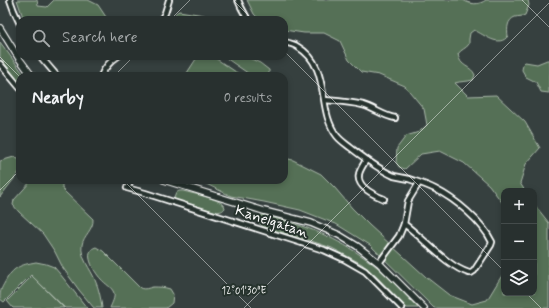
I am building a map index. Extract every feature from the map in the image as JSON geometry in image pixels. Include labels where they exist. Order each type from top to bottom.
[{"type":"street","points":[[10,0],[16,16]]},
{"type":"street","points":[[163,16],[169,0]]},
{"type":"street","points":[[238,0],[246,16]]},
{"type":"street","points":[[0,28],[16,54]]},
{"type":"street","points":[[288,43],[297,46],[312,60],[319,73],[325,100],[326,113],[330,125],[337,136],[344,143],[366,160],[384,171],[400,178],[436,189],[474,218],[492,242],[474,271],[469,273],[455,266],[439,254],[404,224]]},
{"type":"street","points":[[20,60],[29,72]]},
{"type":"street","points":[[43,60],[54,72]]},
{"type":"street","points":[[103,72],[113,60]]},
{"type":"street","points":[[0,64],[16,83]]},
{"type":"street","points":[[325,100],[362,105],[388,117],[395,118]]},
{"type":"street","points":[[366,160],[359,175],[359,179],[365,188],[376,196],[384,199]]},
{"type":"street","points":[[379,263],[399,236],[404,224],[408,202],[419,183]]},
{"type":"street","name":"Kanelgatan","points":[[129,184],[127,188],[324,250],[344,259],[365,271],[402,308]]},
{"type":"street","points":[[177,184],[264,211],[311,223],[339,235],[357,246],[379,263],[424,308]]},
{"type":"green space","points":[[17,0],[37,0],[38,6],[47,7],[54,0],[88,0],[98,5],[105,16],[23,16]]},
{"type":"green space","points":[[247,0],[463,0],[475,4],[486,0],[528,0],[529,5],[525,15],[512,18],[510,20],[508,36],[504,39],[496,41],[474,30],[470,33],[469,44],[458,54],[461,62],[471,69],[475,75],[473,80],[455,83],[468,96],[496,95],[525,122],[540,148],[526,164],[520,183],[523,188],[501,188],[501,201],[489,185],[464,163],[440,151],[421,154],[405,169],[399,167],[396,162],[397,148],[406,136],[419,132],[427,125],[424,109],[405,86],[379,75],[361,72],[349,60],[340,41],[324,33],[304,33],[288,31],[288,16],[256,16]]},
{"type":"green space","points":[[179,11],[206,16],[175,16]]},
{"type":"green space","points":[[0,42],[22,72],[16,72],[16,78],[0,57]]},
{"type":"green space","points":[[195,60],[218,60],[236,72],[188,72]]},
{"type":"green space","points":[[229,60],[254,60],[269,70],[269,72],[246,72]]},
{"type":"green space","points":[[549,60],[549,93],[541,92],[536,82],[526,77],[522,70],[525,62],[537,64]]},
{"type":"green space","points":[[14,157],[16,158],[16,176],[0,197],[0,161]]},
{"type":"green space","points":[[288,159],[293,160],[321,174],[369,225],[426,277],[449,295],[472,304],[487,300],[501,277],[501,296],[537,296],[537,208],[549,223],[549,308],[434,308],[370,245],[336,224],[300,210],[231,196],[206,184],[288,184]]},
{"type":"green space","points":[[28,184],[62,184],[64,191],[93,219],[92,226],[83,242],[82,250],[84,259],[98,287],[102,308],[94,308],[79,290],[63,268],[55,252],[43,234],[13,205],[14,200]]},
{"type":"green space","points":[[179,191],[211,198],[224,205],[225,208],[219,212],[181,202],[174,198],[176,193]]},
{"type":"green space","points":[[261,215],[310,229],[345,245],[377,267],[418,308],[407,308],[376,276],[362,264],[332,248],[264,227],[258,220]]},
{"type":"green space","points":[[96,247],[103,251],[140,288],[145,289],[164,287],[170,289],[173,294],[172,303],[166,308],[110,308],[114,299],[114,293],[112,289],[98,276],[91,262],[90,253],[92,249]]},
{"type":"green space","points":[[36,262],[54,267],[87,308],[65,308],[31,275],[4,302],[0,299],[2,288],[11,273],[21,266]]},
{"type":"green space","points":[[32,276],[64,308],[13,308],[7,301]]}]
